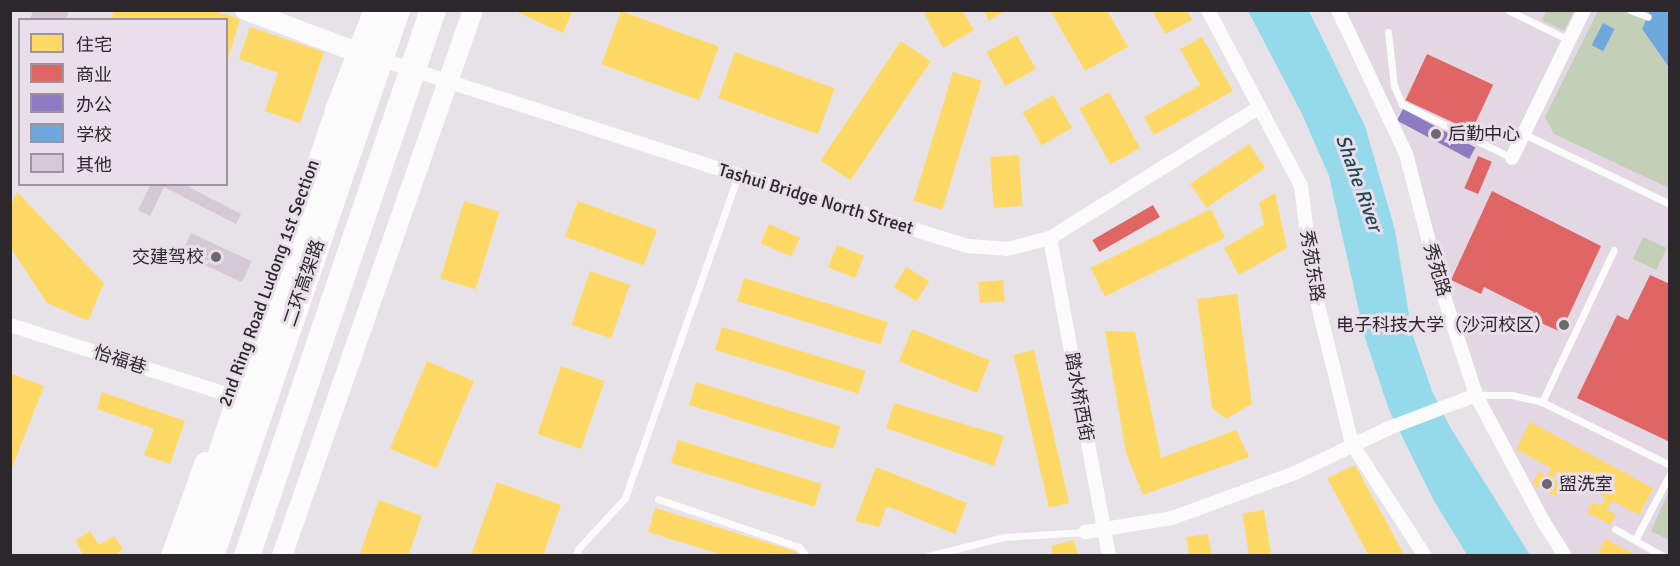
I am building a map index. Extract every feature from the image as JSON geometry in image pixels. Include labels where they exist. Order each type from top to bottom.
[{"type":"highway","points":[[186,555],[338,111],[377,10]]},
{"type":"highway","name":"二环高架路","points":[[211,555],[397,10]]},
{"type":"highway","name":"二环高架路","points":[[248,555],[433,10]]},
{"type":"highway","points":[[266,555],[449,10]]},
{"type":"main road","points":[[245,10],[351,50]]},
{"type":"main road","name":"2nd Ring Road Ludong 1st Section","points":[[171,555],[334,106],[365,10]]},
{"type":"main road","points":[[282,555],[473,10]]},
{"type":"street","name":"秀苑东路","points":[[1208,10],[1301,186],[1314,289],[1352,444],[1425,555]]},
{"type":"street","name":"秀苑路","points":[[1338,10],[1406,154],[1440,284],[1476,395],[1543,521],[1565,555]]},
{"type":"street","points":[[1512,158],[1584,10]]},
{"type":"street","name":"Tashui Bridge North Street","points":[[351,50],[738,175],[968,246],[1007,249],[1050,238],[1258,108]]},
{"type":"street","name":"踏水桥西街","points":[[1050,238],[1109,555]]},
{"type":"street","name":"怡福巷","points":[[10,325],[229,395]]},
{"type":"street","points":[[1085,532],[1172,518],[1295,473],[1389,428],[1476,395]]},
{"type":"lane","points":[[1508,10],[1569,40]]},
{"type":"lane","points":[[1630,10],[1648,17]]},
{"type":"lane","points":[[1388,32],[1394,86],[1402,104],[1512,158]]},
{"type":"lane","points":[[1524,134],[1670,204]]},
{"type":"lane","points":[[576,555],[625,498],[738,175]]},
{"type":"lane","points":[[1542,402],[1614,250]]},
{"type":"lane","points":[[1476,395],[1512,395],[1542,402],[1670,465]]},
{"type":"lane","points":[[1635,540],[1670,474]]},
{"type":"lane","points":[[658,499],[800,547],[806,555]]},
{"type":"lane","points":[[1614,529],[1663,555]]},
{"type":"lane","points":[[928,555],[1004,537],[1085,532]]},
{"type":"shaded area","name":"电子科技大学（沙河校区）","points":[[1345,11],[1669,11],[1669,555],[1571,555],[1554,531],[1487,403],[1490,394],[1477,383],[1442,266]]},
{"type":"green space","points":[[1547,10],[1574,11],[1564,31],[1542,20]]},
{"type":"green space","points":[[1598,11],[1650,11],[1642,29],[1669,69],[1669,188],[1554,134],[1545,117]]},
{"type":"green space","points":[[1643,237],[1667,248],[1656,270],[1633,259]]},
{"type":"green space","points":[[1669,491],[1670,540],[1651,531]]},
{"type":"water","name":"Shahe River","points":[[1248,11],[1309,11],[1365,126],[1395,230],[1412,333],[1432,391],[1450,427],[1530,555],[1467,555],[1433,499],[1389,410],[1365,338],[1329,176],[1302,114]]},
{"type":"building: 住宅","points":[[114,10],[211,10],[240,19],[228,59],[228,18],[112,18]]},
{"type":"building: 住宅","points":[[521,10],[573,10],[563,33],[519,13]]},
{"type":"building: 住宅","points":[[931,10],[962,10],[974,30],[943,48],[924,14]]},
{"type":"building: 住宅","points":[[983,10],[1006,10],[989,21]]},
{"type":"building: 住宅","points":[[1050,10],[1107,10],[1128,47],[1085,71]]},
{"type":"building: 住宅","points":[[1152,10],[1187,10],[1192,20],[1165,34]]},
{"type":"building: 住宅","points":[[621,11],[719,47],[699,100],[602,65]]},
{"type":"building: 住宅","points":[[250,27],[324,52],[300,123],[265,111],[278,73],[239,59]]},
{"type":"building: 住宅","points":[[1017,35],[1036,69],[1005,86],[986,52]]},
{"type":"building: 住宅","points":[[1202,37],[1233,91],[1154,135],[1144,117],[1200,85],[1180,49]]},
{"type":"building: 住宅","points":[[901,41],[931,61],[850,181],[820,160]]},
{"type":"building: 住宅","points":[[735,52],[835,88],[818,134],[718,98]]},
{"type":"building: 住宅","points":[[953,72],[982,81],[942,210],[914,201]]},
{"type":"building: 住宅","points":[[1109,92],[1140,148],[1110,164],[1079,108]]},
{"type":"building: 住宅","points":[[1053,95],[1072,128],[1042,145],[1023,112]]},
{"type":"building: 住宅","points":[[1249,144],[1265,168],[1206,208],[1190,184]]},
{"type":"building: 住宅","points":[[1019,155],[1023,206],[994,208],[990,157]]},
{"type":"building: 住宅","points":[[17,192],[104,283],[88,321],[47,303],[10,247],[10,206]]},
{"type":"building: 住宅","points":[[1275,193],[1287,248],[1239,275],[1224,248],[1264,225],[1259,202]]},
{"type":"building: 住宅","points":[[464,201],[499,212],[476,289],[440,278]]},
{"type":"building: 住宅","points":[[578,201],[657,230],[644,265],[565,237]]},
{"type":"building: 住宅","points":[[1211,209],[1225,238],[1105,297],[1091,268]]},
{"type":"building: 住宅","points":[[769,224],[800,238],[792,257],[760,243]]},
{"type":"building: 住宅","points":[[837,245],[864,256],[855,278],[828,267]]},
{"type":"building: 住宅","points":[[906,267],[929,281],[917,301],[894,288]]},
{"type":"building: 住宅","points":[[590,271],[630,285],[611,339],[571,325]]},
{"type":"building: 住宅","points":[[744,278],[887,322],[880,345],[737,301]]},
{"type":"building: 住宅","points":[[1003,280],[1005,301],[980,303],[978,282]]},
{"type":"building: 住宅","points":[[1237,294],[1252,404],[1226,419],[1212,408],[1197,299]]},
{"type":"building: 住宅","points":[[722,327],[865,371],[858,394],[715,350]]},
{"type":"building: 住宅","points":[[912,329],[990,360],[977,393],[899,361]]},
{"type":"building: 住宅","points":[[1105,331],[1135,332],[1161,458],[1236,430],[1249,457],[1143,495],[1126,453]]},
{"type":"building: 住宅","points":[[1034,350],[1069,503],[1049,508],[1014,355]]},
{"type":"building: 住宅","points":[[427,361],[474,381],[437,468],[390,448]]},
{"type":"building: 住宅","points":[[561,366],[604,381],[581,449],[538,434]]},
{"type":"building: 住宅","points":[[10,373],[44,386],[11,470],[10,470]]},
{"type":"building: 住宅","points":[[696,382],[840,426],[833,449],[689,405]]},
{"type":"building: 住宅","points":[[102,392],[185,421],[170,464],[144,455],[154,429],[97,409]]},
{"type":"building: 住宅","points":[[894,403],[1004,436],[994,466],[886,428]]},
{"type":"building: 住宅","points":[[1530,422],[1653,488],[1639,515],[1612,501],[1607,510],[1616,515],[1610,525],[1587,512],[1593,502],[1601,506],[1606,498],[1557,471],[1553,479],[1563,484],[1556,496],[1532,484],[1538,472],[1547,476],[1551,468],[1516,449]]},
{"type":"building: 住宅","points":[[678,440],[821,484],[814,507],[671,463]]},
{"type":"building: 住宅","points":[[1355,465],[1405,556],[1369,556],[1327,478]]},
{"type":"building: 住宅","points":[[876,467],[967,503],[955,534],[887,506],[879,527],[855,521]]},
{"type":"building: 住宅","points":[[497,482],[561,505],[543,556],[471,556]]},
{"type":"building: 住宅","points":[[379,500],[422,516],[408,556],[359,556]]},
{"type":"building: 住宅","points":[[655,508],[782,547],[798,553],[798,556],[726,556],[648,532]]},
{"type":"building: 住宅","points":[[1264,510],[1271,556],[1249,556],[1242,513]]},
{"type":"building: 住宅","points":[[90,531],[99,545],[114,536],[123,549],[114,556],[84,556],[75,541]]},
{"type":"building: 住宅","points":[[1208,534],[1212,556],[1189,556],[1186,537]]},
{"type":"building: 住宅","points":[[1605,539],[1638,556],[1597,556]]},
{"type":"building: 住宅","points":[[1074,540],[1078,556],[1053,556],[1051,546]]},
{"type":"building: 商业","points":[[1427,54],[1493,85],[1472,131],[1405,100]]},
{"type":"building: 商业","points":[[1478,156],[1492,162],[1478,194],[1464,188]]},
{"type":"building: 商业","points":[[1492,191],[1601,246],[1561,332],[1530,318],[1534,312],[1484,287],[1481,294],[1451,280]]},
{"type":"building: 商业","points":[[1153,205],[1160,217],[1099,252],[1092,240]]},
{"type":"building: 商业","points":[[1650,275],[1670,284],[1670,442],[1577,398],[1617,315],[1628,320]]},
{"type":"building: 办公","name":"后勤中心","points":[[1403,109],[1475,147],[1469,159],[1397,120]]},
{"type":"building: 学校","points":[[1650,10],[1665,10],[1670,15],[1670,69],[1642,29]]},
{"type":"building: 学校","points":[[1603,23],[1615,29],[1603,51],[1592,45]]},
{"type":"building: 其他","points":[[33,10],[69,10],[67,18],[31,18]]},
{"type":"building: 其他","points":[[150,186],[187,186],[241,214],[236,224],[164,187],[150,216],[138,210]]},
{"type":"building: 其他","name":"交建驾校","points":[[191,233],[252,261],[242,282],[181,254]]},
{"type":"place","name":"后勤中心","points":[[1436,134]]},
{"type":"place","name":"交建驾校","points":[[216,257]]},
{"type":"place","name":"电子科技大学（沙河校区）","points":[[1564,325]]},
{"type":"place","name":"盥洗室","points":[[1547,484]]}]
